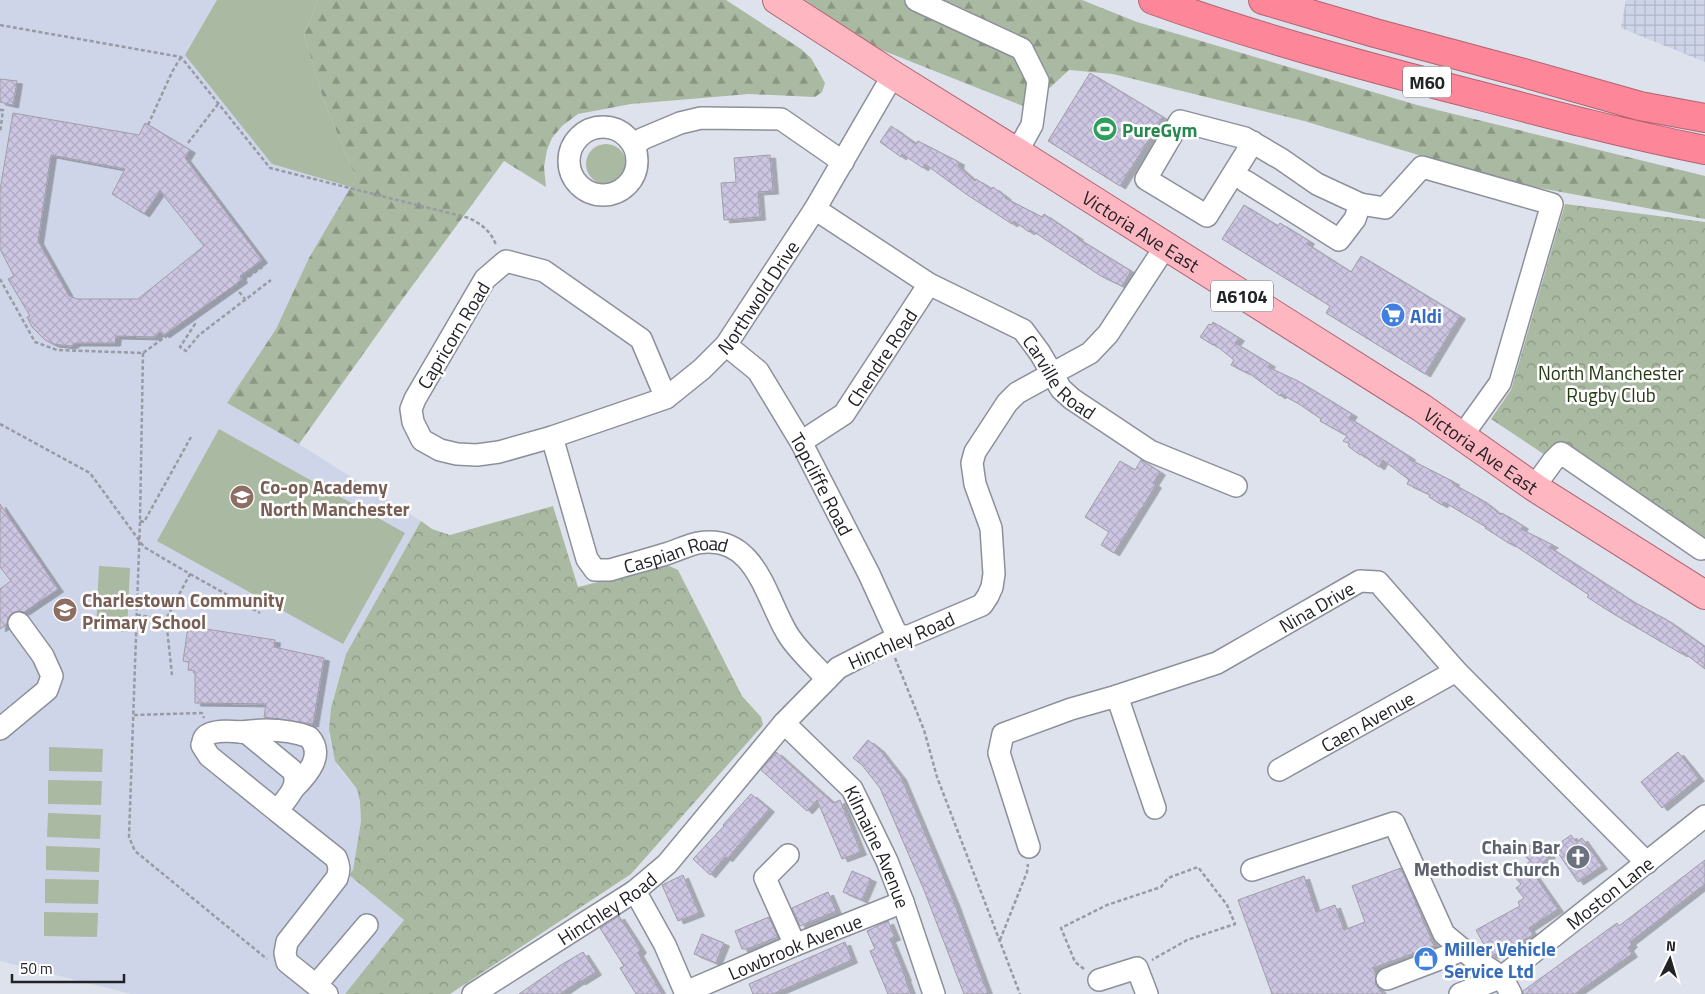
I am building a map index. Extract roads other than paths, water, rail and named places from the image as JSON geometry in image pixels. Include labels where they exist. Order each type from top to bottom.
[{"type":"highway","name":"M60","points":[[1153,0],[1194,15],[1366,66],[1638,137],[1705,150]]},
{"type":"highway","name":"M60","points":[[1263,0],[1640,106],[1705,118]]},
{"type":"main road","name":"Victoria Ave East","points":[[777,0],[1164,247],[1422,408],[1534,487],[1705,595]]},
{"type":"street","points":[[916,0],[1022,49],[1038,81],[1032,125],[1016,152]]},
{"type":"street","name":"Northwold Drive","points":[[552,437],[666,398],[702,369],[726,345],[814,209],[893,75]]},
{"type":"street","points":[[638,143],[680,123],[701,118],[780,119],[843,162]]},
{"type":"street","points":[[1253,142],[1207,216],[1146,178],[1180,121],[1245,138],[1253,142],[1281,158],[1317,184],[1360,204],[1385,208],[1422,167],[1552,204],[1500,383],[1462,436]]},
{"type":"street","points":[[1245,181],[1339,240],[1355,219],[1360,204]]},
{"type":"street","name":"Carville Road","points":[[814,209],[929,284],[1023,330],[1062,389],[1072,399],[1150,451],[1236,486]]},
{"type":"street","name":"Hinchley Road","points":[[473,994],[635,891],[667,864],[784,723],[838,668],[894,639],[909,636],[982,605],[992,587],[994,574],[991,528],[975,484],[972,463],[975,452],[1007,403],[1017,393],[1090,353],[1099,345],[1164,247]]},
{"type":"street","name":"Capricorn Road","points":[[552,437],[499,452],[477,455],[456,454],[440,450],[422,440],[413,422],[411,409],[415,399],[485,279],[506,261],[544,271],[641,339],[666,398]]},
{"type":"street","name":"Chendre Road","points":[[801,442],[844,414],[929,284]]},
{"type":"street","name":"Topcliffe Road","points":[[726,345],[758,371],[801,442],[869,574],[895,631],[894,639]]},
{"type":"street","name":"Caspian Road","points":[[552,437],[587,560],[595,570],[610,570],[698,543],[717,543],[732,548],[744,554],[753,565],[787,633],[803,655],[827,679]]},
{"type":"street","points":[[1534,487],[1561,453],[1701,549]]},
{"type":"street","name":"Nina Drive","points":[[1029,847],[999,753],[1003,734],[1071,709],[1217,663],[1360,581],[1378,582],[1456,671],[1647,863]]},
{"type":"street","points":[[0,729],[47,690],[52,676],[43,656],[19,623]]},
{"type":"street","name":"Caen Avenue","points":[[1279,770],[1456,671]]},
{"type":"street","points":[[1117,696],[1156,808]]},
{"type":"street","name":"Kilmaine Avenue","points":[[784,723],[852,789],[887,860],[934,994]]},
{"type":"street","points":[[277,811],[294,788],[308,774],[315,758],[315,747],[309,737],[288,732],[260,729],[209,734],[204,738],[202,745],[205,751],[277,811],[336,858],[339,865],[337,878],[287,942],[284,953],[287,962],[322,990],[366,925]]},
{"type":"street","points":[[239,732],[246,733],[254,738],[292,770],[296,775],[294,788]]},
{"type":"street","name":"Moston Lane","points":[[1460,994],[1506,985],[1647,863],[1705,816]]},
{"type":"street","points":[[1252,870],[1394,823],[1444,934],[1506,985]]},
{"type":"street","points":[[788,855],[764,878],[795,945]]},
{"type":"street","points":[[635,891],[665,946],[686,993]]},
{"type":"street","name":"Lowbrook Avenue","points":[[686,993],[795,945],[903,902]]},
{"type":"street","points":[[1387,979],[1463,950]]},
{"type":"street","points":[[1099,980],[1137,968],[1147,994]]},
{"type":"place","name":"PureGym","points":[[1105,129]]},
{"type":"place","name":"Aldi","points":[[1393,315]]},
{"type":"place","name":"Co-op Academy North Manchester","points":[[242,497]]},
{"type":"place","name":"Charlestown Community Primary School","points":[[65,610]]},
{"type":"place","name":"Chain Bar Methodist Church","points":[[1578,857]]},
{"type":"place","name":"Miller Vehicle Service Ltd","points":[[1426,959]]},
{"type":"park label","name":"North Manchester Rugby Club","points":[[1611,383]]}]
